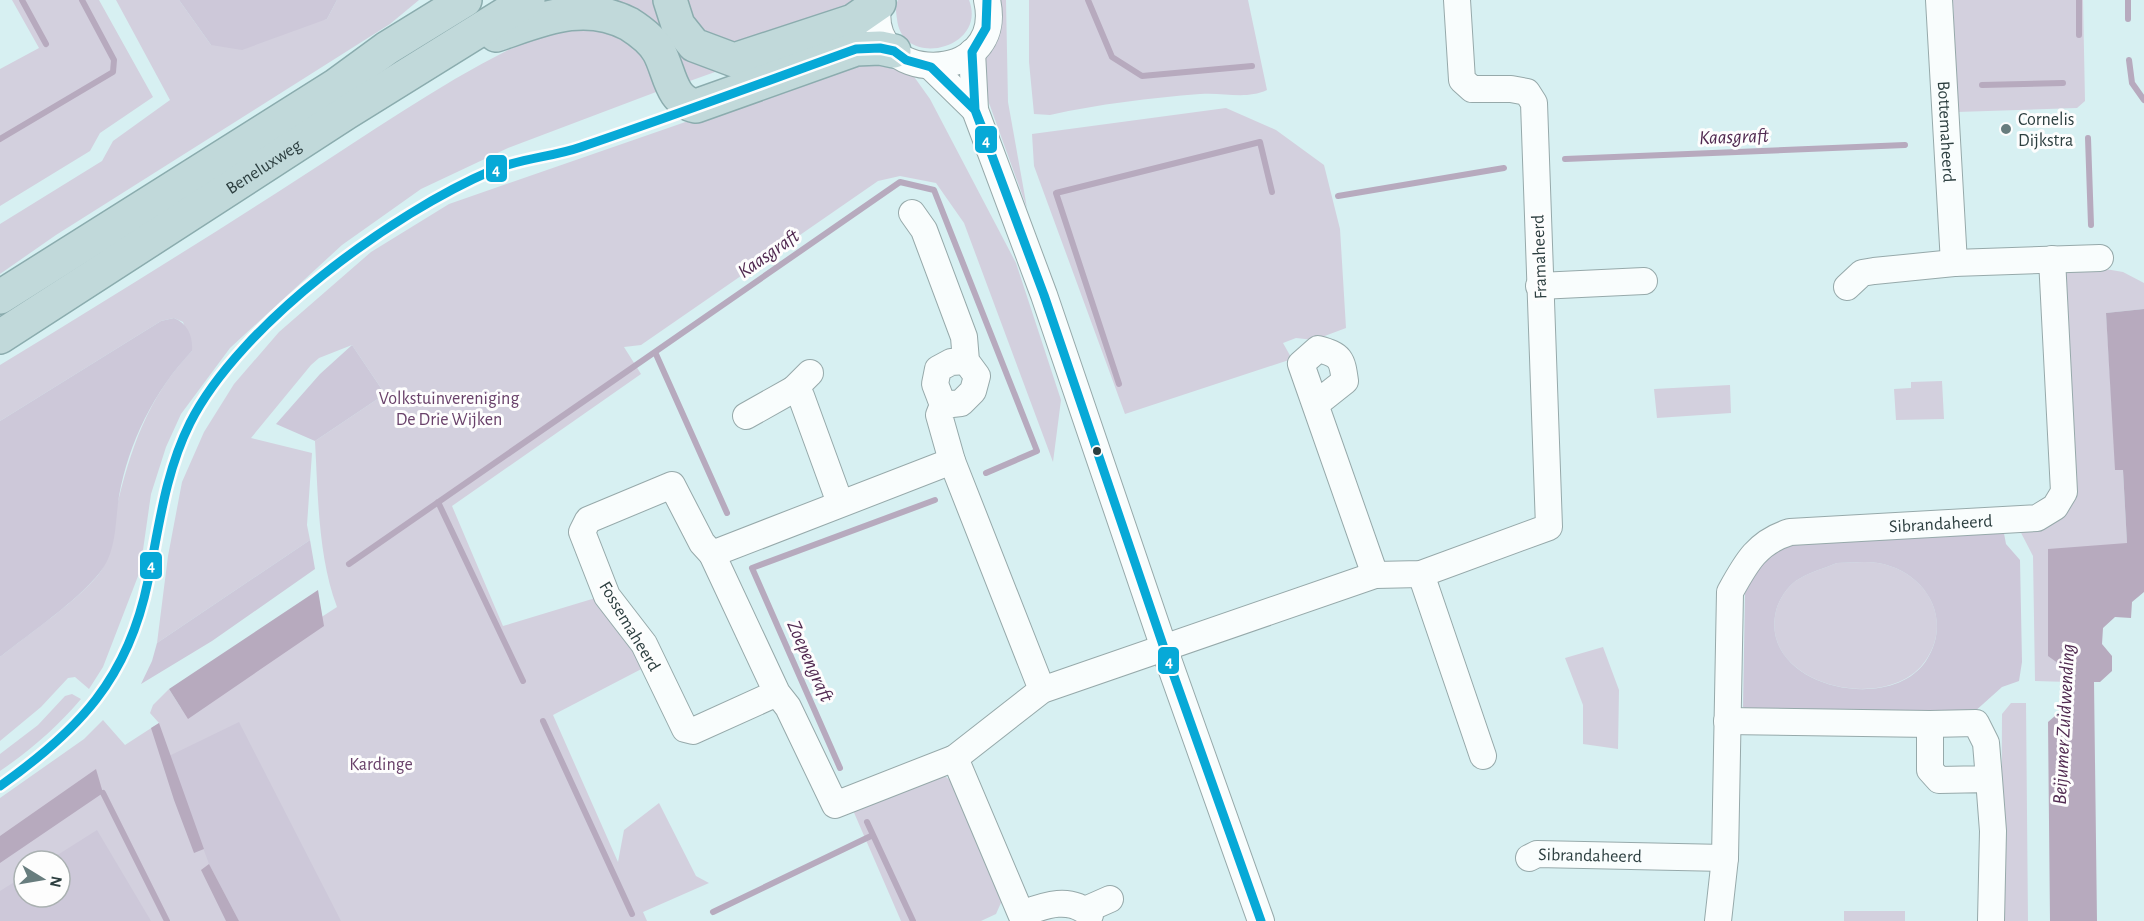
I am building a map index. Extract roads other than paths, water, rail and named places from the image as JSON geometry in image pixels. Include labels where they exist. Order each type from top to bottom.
[{"type":"highway","points":[[387,48],[435,0]]},
{"type":"highway","name":"Beneluxweg","points":[[0,297],[335,86],[387,48],[465,0]]},
{"type":"highway","name":"Beneluxweg","points":[[0,337],[440,54],[528,0]]},
{"type":"highway","points":[[670,0],[678,25],[694,45],[734,60],[853,21],[879,2]]},
{"type":"highway","points":[[440,54],[568,12],[603,14],[619,19],[647,38],[658,51],[677,95],[696,106],[856,49],[880,48],[894,51]]},
{"type":"street","points":[[879,2],[879,26],[894,51],[906,60],[931,67],[950,65],[972,52],[983,37],[987,26],[987,0]]},
{"type":"street","name":"Framaheerd","points":[[1164,648],[1375,575],[1421,574],[1549,527],[1534,103],[1527,92],[1511,89],[1472,89],[1462,80],[1457,0]]},
{"type":"street","name":"Bottemaheerd","points":[[1939,0],[1954,263]]},
{"type":"street","points":[[972,52],[975,110],[1044,294],[1164,648],[1261,921]]},
{"type":"street","points":[[931,67],[975,110]]},
{"type":"street","points":[[912,213],[924,230],[964,338],[966,361],[977,376],[973,391],[961,403],[944,405],[939,415],[952,461],[1042,690]]},
{"type":"street","points":[[1847,287],[1862,273],[1954,263],[2100,258]]},
{"type":"street","name":"Sibrandaheerd","points":[[1718,921],[1725,858],[1730,592],[1748,560],[1772,537],[1791,532],[2037,518],[2055,507],[2064,492],[2052,259]]},
{"type":"street","points":[[1539,286],[1644,281]]},
{"type":"street","points":[[746,416],[802,381],[801,396],[840,503]]},
{"type":"street","points":[[1316,404],[1375,575]]},
{"type":"street","points":[[712,554],[952,461]]},
{"type":"street","name":"Fossemaheerd","points":[[777,693],[693,731],[685,729],[644,644],[607,596],[582,532],[588,520],[672,485],[702,543],[712,554],[777,693],[788,707],[836,805],[955,759],[1042,690],[1164,648]]},
{"type":"street","points":[[1421,574],[1483,756]]},
{"type":"street","points":[[1727,721],[1976,723],[1986,743],[1993,831],[1991,921]]},
{"type":"street","points":[[1930,724],[1930,770],[1939,780],[1989,779]]},
{"type":"street","points":[[955,759],[1013,918],[1055,902],[1088,912],[1110,899]]},
{"type":"street","name":"Sibrandaheerd","points":[[1528,858],[1537,854],[1725,858]]},
{"type":"water","name":"Beijumer Zuidwending","points":[[2144,309],[2144,592],[2132,602],[2131,618],[2115,617],[2103,628],[2102,644],[2112,656],[2112,671],[2100,682],[2094,682],[2097,921],[2050,921],[2048,722],[2070,703],[2069,671],[2048,656],[2048,549],[2127,543],[2123,470],[2115,470],[2106,313]]},
{"type":"water","points":[[318,590],[324,626],[188,719],[169,689]]},
{"type":"water","points":[[159,723],[204,849],[194,853],[151,728]]},
{"type":"water","points":[[96,769],[103,793],[21,849],[12,849],[12,855],[0,863],[0,836]]},
{"type":"water","points":[[209,864],[239,921],[226,921],[201,870]]},
{"type":"waterway","points":[[22,0],[46,44]]},
{"type":"waterway","points":[[0,139],[113,72],[114,60],[82,0]]},
{"type":"waterway","points":[[1088,0],[1112,57],[1142,76],[1252,66]]},
{"type":"waterway","points":[[2079,0],[2079,35]]},
{"type":"waterway","points":[[2128,0],[2128,19]]},
{"type":"waterway","name":"Kaasgraft","points":[[2129,60],[2132,83],[2144,100]]},
{"type":"waterway","name":"Kaasgraft","points":[[1982,85],[2063,83]]},
{"type":"waterway","points":[[2088,138],[2091,225]]},
{"type":"waterway","name":"Kaasgraft","points":[[1119,384],[1056,193],[1260,142],[1272,192]]},
{"type":"waterway","name":"Kaasgraft","points":[[1565,159],[1905,145]]},
{"type":"waterway","name":"Kaasgraft","points":[[1338,196],[1504,168]]},
{"type":"waterway","name":"Kaasgraft","points":[[349,564],[900,182],[934,190],[1037,451],[986,473]]},
{"type":"waterway","name":"Zoepengraft","points":[[655,352],[727,513]]},
{"type":"waterway","name":"Zoepengraft","points":[[840,768],[752,568],[935,500]]},
{"type":"waterway","points":[[438,502],[523,681]]},
{"type":"waterway","points":[[543,721],[632,914]]},
{"type":"waterway","points":[[103,793],[167,921]]},
{"type":"waterway","name":"Zoepengraft","points":[[867,822],[913,921]]},
{"type":"waterway","points":[[713,912],[873,835]]},
{"type":"place","name":"Cornelis Dijkstra","points":[[2006,129]]},
{"type":"park label","name":"Volkstuinvereniging De Drie Wijken","points":[[449,408]]},
{"type":"park label","name":"Kardinge","points":[[381,764]]}]
